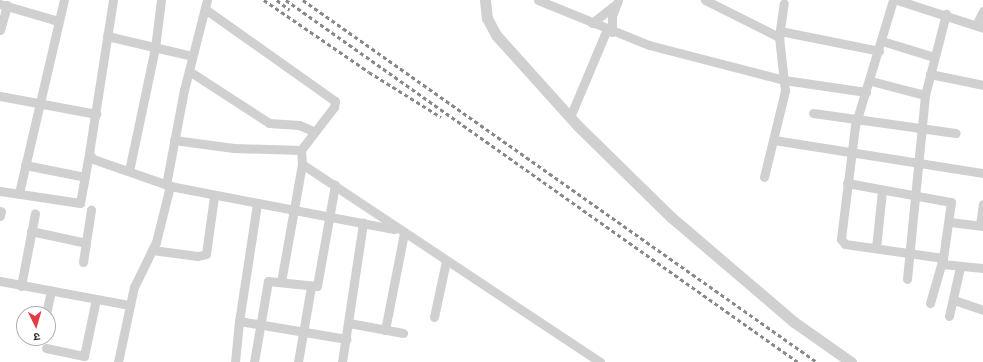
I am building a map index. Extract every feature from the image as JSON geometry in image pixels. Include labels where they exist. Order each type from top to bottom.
[{"type":"street","points":[[20,193],[38,103],[64,0]]},
{"type":"street","points":[[0,191],[80,202],[86,177],[113,0]]},
{"type":"street","points":[[129,171],[155,48],[161,0]]},
{"type":"street","points":[[485,0],[487,18],[496,35],[570,117],[671,217],[794,322],[850,362]]},
{"type":"street","points":[[538,0],[592,22],[609,31],[648,45],[784,80],[866,92]]},
{"type":"street","points":[[705,0],[780,34],[879,51]]},
{"type":"street","points":[[893,0],[871,81],[857,120],[847,183],[842,242],[910,252],[960,266],[983,268]]},
{"type":"street","points":[[897,0],[946,14],[980,27],[983,11]]},
{"type":"street","points":[[764,177],[774,140],[784,80],[780,34],[783,1]]},
{"type":"street","points":[[570,117],[609,31],[616,2]]},
{"type":"street","points":[[592,22],[616,2]]},
{"type":"street","points":[[118,362],[136,280],[152,250],[168,186],[174,140],[192,56],[206,4],[333,98],[334,107],[313,131],[301,150],[302,164],[281,282]]},
{"type":"street","points":[[0,30],[3,5],[58,21]]},
{"type":"street","points":[[906,279],[910,252],[914,196],[925,95],[946,14]]},
{"type":"street","points":[[107,36],[192,56]]},
{"type":"street","points":[[882,41],[934,57]]},
{"type":"street","points":[[189,70],[269,123],[299,125],[313,131]]},
{"type":"street","points":[[930,74],[983,85]]},
{"type":"street","points":[[871,81],[925,95]]},
{"type":"street","points":[[0,96],[96,114]]},
{"type":"street","points":[[812,114],[921,130],[956,133]]},
{"type":"street","points":[[174,140],[232,148],[301,150]]},
{"type":"street","points":[[774,140],[983,173]]},
{"type":"street","points":[[89,154],[93,159],[168,186],[401,231]]},
{"type":"street","points":[[302,164],[600,362]]},
{"type":"street","points":[[25,165],[86,177]]},
{"type":"street","points":[[847,183],[882,191],[951,202],[950,222],[943,261],[930,303]]},
{"type":"street","points":[[254,362],[268,281],[310,287],[317,286],[335,185]]},
{"type":"street","points":[[876,248],[882,191]]},
{"type":"street","points":[[152,250],[198,256],[206,254],[214,196]]},
{"type":"street","points":[[235,362],[239,321],[257,204]]},
{"type":"street","points":[[950,222],[982,225],[983,204]]},
{"type":"street","points":[[83,262],[91,210]]},
{"type":"street","points":[[21,286],[35,213]]},
{"type":"street","points":[[342,362],[363,223]]},
{"type":"street","points":[[386,330],[401,231]]},
{"type":"street","points":[[32,232],[86,243]]},
{"type":"street","points":[[434,317],[446,261]]},
{"type":"street","points":[[949,316],[954,300],[960,266]]},
{"type":"street","points":[[0,281],[130,306]]},
{"type":"street","points":[[298,362],[304,333],[310,287]]},
{"type":"street","points":[[48,306],[51,291]]},
{"type":"street","points":[[46,348],[84,356],[96,299]]},
{"type":"street","points":[[954,300],[983,310]]},
{"type":"street","points":[[239,321],[346,339]]},
{"type":"street","points":[[349,323],[403,333]]},
{"type":"railway","points":[[264,0],[369,72],[441,117]]},
{"type":"railway","points":[[277,0],[290,10]]},
{"type":"railway","points":[[286,0],[798,362]]},
{"type":"railway","points":[[303,0],[817,362]]}]
